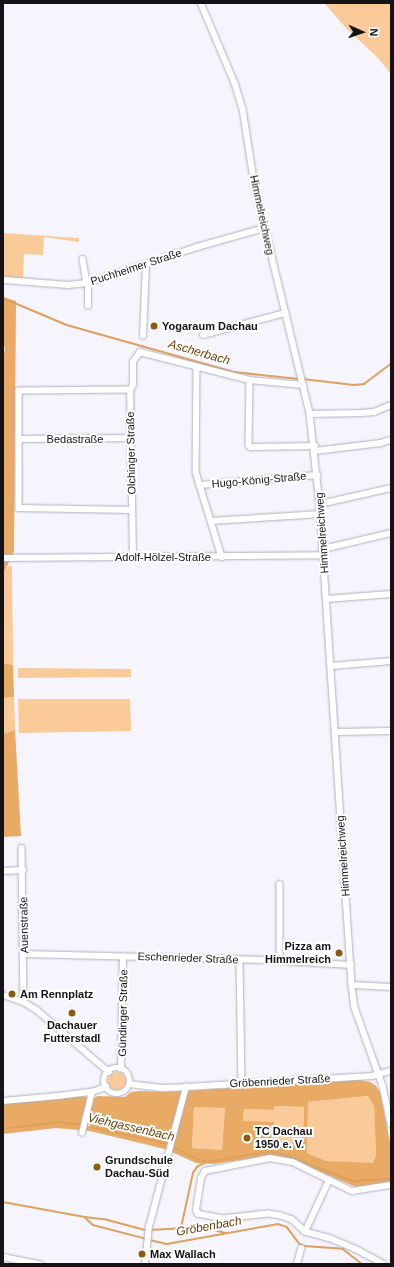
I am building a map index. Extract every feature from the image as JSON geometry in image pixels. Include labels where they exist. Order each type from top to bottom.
[{"type":"street","name":"Himmelreichweg","points":[[201,3],[235,83],[243,109],[254,186],[310,414],[318,475],[321,514],[352,985],[355,1008],[378,1074]]},
{"type":"street","name":"Puchheimer Straße","points":[[5,280],[68,285],[88,283],[197,247],[264,228]]},
{"type":"street","points":[[83,259],[88,283],[88,306]]},
{"type":"street","points":[[143,336],[146,265]]},
{"type":"street","points":[[203,335],[285,313]]},
{"type":"street","name":"Olchinger Straße","points":[[133,557],[130,390],[133,385],[133,362],[140,352],[198,367]]},
{"type":"street","points":[[222,557],[196,472],[198,367],[250,380],[303,384]]},
{"type":"street","points":[[250,380],[249,445],[251,447],[315,448],[381,443],[391,440]]},
{"type":"street","points":[[130,390],[19,391],[19,508],[132,510]]},
{"type":"street","points":[[310,414],[361,414],[374,412],[391,405]]},
{"type":"street","name":"Bedastraße","points":[[19,439],[131,438]]},
{"type":"street","name":"Hugo-König-Straße","points":[[200,485],[318,475]]},
{"type":"street","points":[[320,504],[391,488]]},
{"type":"street","points":[[211,521],[321,514]]},
{"type":"street","points":[[323,549],[391,533]]},
{"type":"street","name":"Adolf-Hölzel-Straße","points":[[3,558],[324,555]]},
{"type":"street","points":[[326,600],[391,594]]},
{"type":"street","points":[[331,666],[391,661]]},
{"type":"street","points":[[335,732],[391,731]]},
{"type":"street","name":"Auenstraße","points":[[22,848],[24,1002]]},
{"type":"street","points":[[3,871],[22,870]]},
{"type":"street","points":[[280,884],[280,961]]},
{"type":"street","name":"Eschenrieder Straße","points":[[24,954],[280,961],[351,965]]},
{"type":"street","name":"Gündinger Straße","points":[[121,1069],[123,957]]},
{"type":"street","points":[[240,960],[242,1083]]},
{"type":"street","points":[[352,985],[391,987]]},
{"type":"street","points":[[3,995],[24,1002],[53,1022],[109,1072]]},
{"type":"street","points":[[114,1069],[121,1069],[128,1074],[130,1084],[127,1090],[119,1094],[111,1092],[106,1087],[104,1081],[109,1072],[114,1069]]},
{"type":"street","name":"Gröbenrieder Straße","points":[[130,1084],[162,1088],[186,1087],[364,1076],[391,1071]]},
{"type":"street","points":[[378,1074],[391,1124]]},
{"type":"street","points":[[364,1076],[382,1086]]},
{"type":"street","points":[[3,1101],[92,1092],[106,1087]]},
{"type":"street","points":[[145,1264],[149,1227],[186,1087]]},
{"type":"street","points":[[82,1133],[92,1092]]},
{"type":"street","points":[[383,1264],[359,1251],[305,1232],[292,1220],[281,1216],[268,1214],[223,1219],[198,1214],[196,1210],[201,1178],[205,1171],[270,1158],[292,1162],[352,1191],[391,1185]]},
{"type":"street","points":[[305,1232],[329,1180]]},
{"type":"street","points":[[297,1264],[300,1249]]},
{"type":"street","points":[[3,1257],[40,1264]]},
{"type":"shaded area","points":[[324,3],[391,3],[391,74],[377,57],[347,29]]},
{"type":"shaded area","points":[[3,233],[79,238],[79,242],[44,237],[43,255],[24,254],[23,279],[3,279]]},
{"type":"shaded area","points":[[3,297],[16,301],[14,551],[3,575],[3,360],[5,348],[3,346]]},
{"type":"shaded area","points":[[8,566],[12,566],[13,665],[3,663],[3,575]]},
{"type":"shaded area","points":[[3,663],[13,665],[14,697],[3,698]]},
{"type":"shaded area","points":[[18,668],[131,669],[131,677],[18,678]]},
{"type":"shaded area","points":[[14,697],[15,730],[3,734],[3,698]]},
{"type":"shaded area","points":[[18,699],[130,699],[131,731],[19,733]]},
{"type":"shaded area","points":[[15,730],[21,836],[3,837],[3,734]]},
{"type":"shaded area","points":[[117,1072],[123,1075],[126,1081],[123,1087],[117,1090],[111,1087],[108,1081],[111,1075]]},
{"type":"shaded area","points":[[360,1080],[370,1082],[376,1086],[380,1092],[391,1147],[391,1183],[356,1187],[287,1158],[265,1156],[214,1164],[196,1163],[165,1149],[90,1131],[56,1128],[3,1134],[3,1104],[82,1096],[92,1099],[98,1096],[125,1097],[131,1092],[139,1091],[165,1092]],"holes":[[[368,1096],[374,1106],[376,1155],[373,1163],[326,1161],[307,1153],[308,1102]],[[274,1106],[304,1107],[303,1145],[273,1144],[274,1122],[243,1121],[244,1109],[274,1110]],[[194,1107],[225,1108],[222,1150],[192,1148]]]},
{"type":"shaded area","points":[[369,1096],[374,1106],[376,1155],[373,1164],[326,1161],[307,1153],[308,1102]]},
{"type":"shaded area","points":[[274,1106],[304,1107],[303,1145],[273,1144],[243,1121],[244,1109],[274,1110]]},
{"type":"shaded area","points":[[194,1107],[225,1108],[222,1150],[192,1148]]},
{"type":"waterway","name":"Ascherbach","points":[[3,298],[67,325],[234,372],[299,379]]},
{"type":"waterway","name":"Ascherbach","points":[[303,379],[354,385],[364,384],[391,364]]},
{"type":"waterway","name":"Viehgassenbach","points":[[3,1129],[57,1122],[82,1125]]},
{"type":"waterway","name":"Viehgassenbach","points":[[86,1126],[168,1144]]},
{"type":"waterway","name":"Viehgassenbach","points":[[172,1146],[196,1159],[207,1162],[266,1152],[277,1152],[353,1181],[391,1179]]},
{"type":"waterway","points":[[181,1228],[193,1173],[197,1167],[206,1162]]},
{"type":"waterway","name":"Gröbenbach","points":[[3,1202],[85,1217],[93,1225],[147,1239]]},
{"type":"waterway","points":[[85,1217],[108,1220],[146,1230]]},
{"type":"waterway","name":"Gröbenbach","points":[[150,1240],[167,1244],[278,1224],[287,1227],[300,1244],[304,1246],[343,1249],[362,1264]]},
{"type":"waterway","points":[[150,1230],[203,1227],[225,1233]]},
{"type":"place","name":"Yogaraum Dachau","points":[[154,326]]},
{"type":"place","name":"Pizza am Himmelreich","points":[[339,953]]},
{"type":"place","name":"Am Rennplatz","points":[[12,994]]},
{"type":"place","name":"Dachauer Futterstadl","points":[[72,1013]]},
{"type":"place","name":"TC Dachau 1950 e. V.","points":[[247,1138]]},
{"type":"place","name":"Grundschule Dachau-Süd","points":[[97,1167]]},
{"type":"place","name":"Max Wallach","points":[[142,1254]]}]
